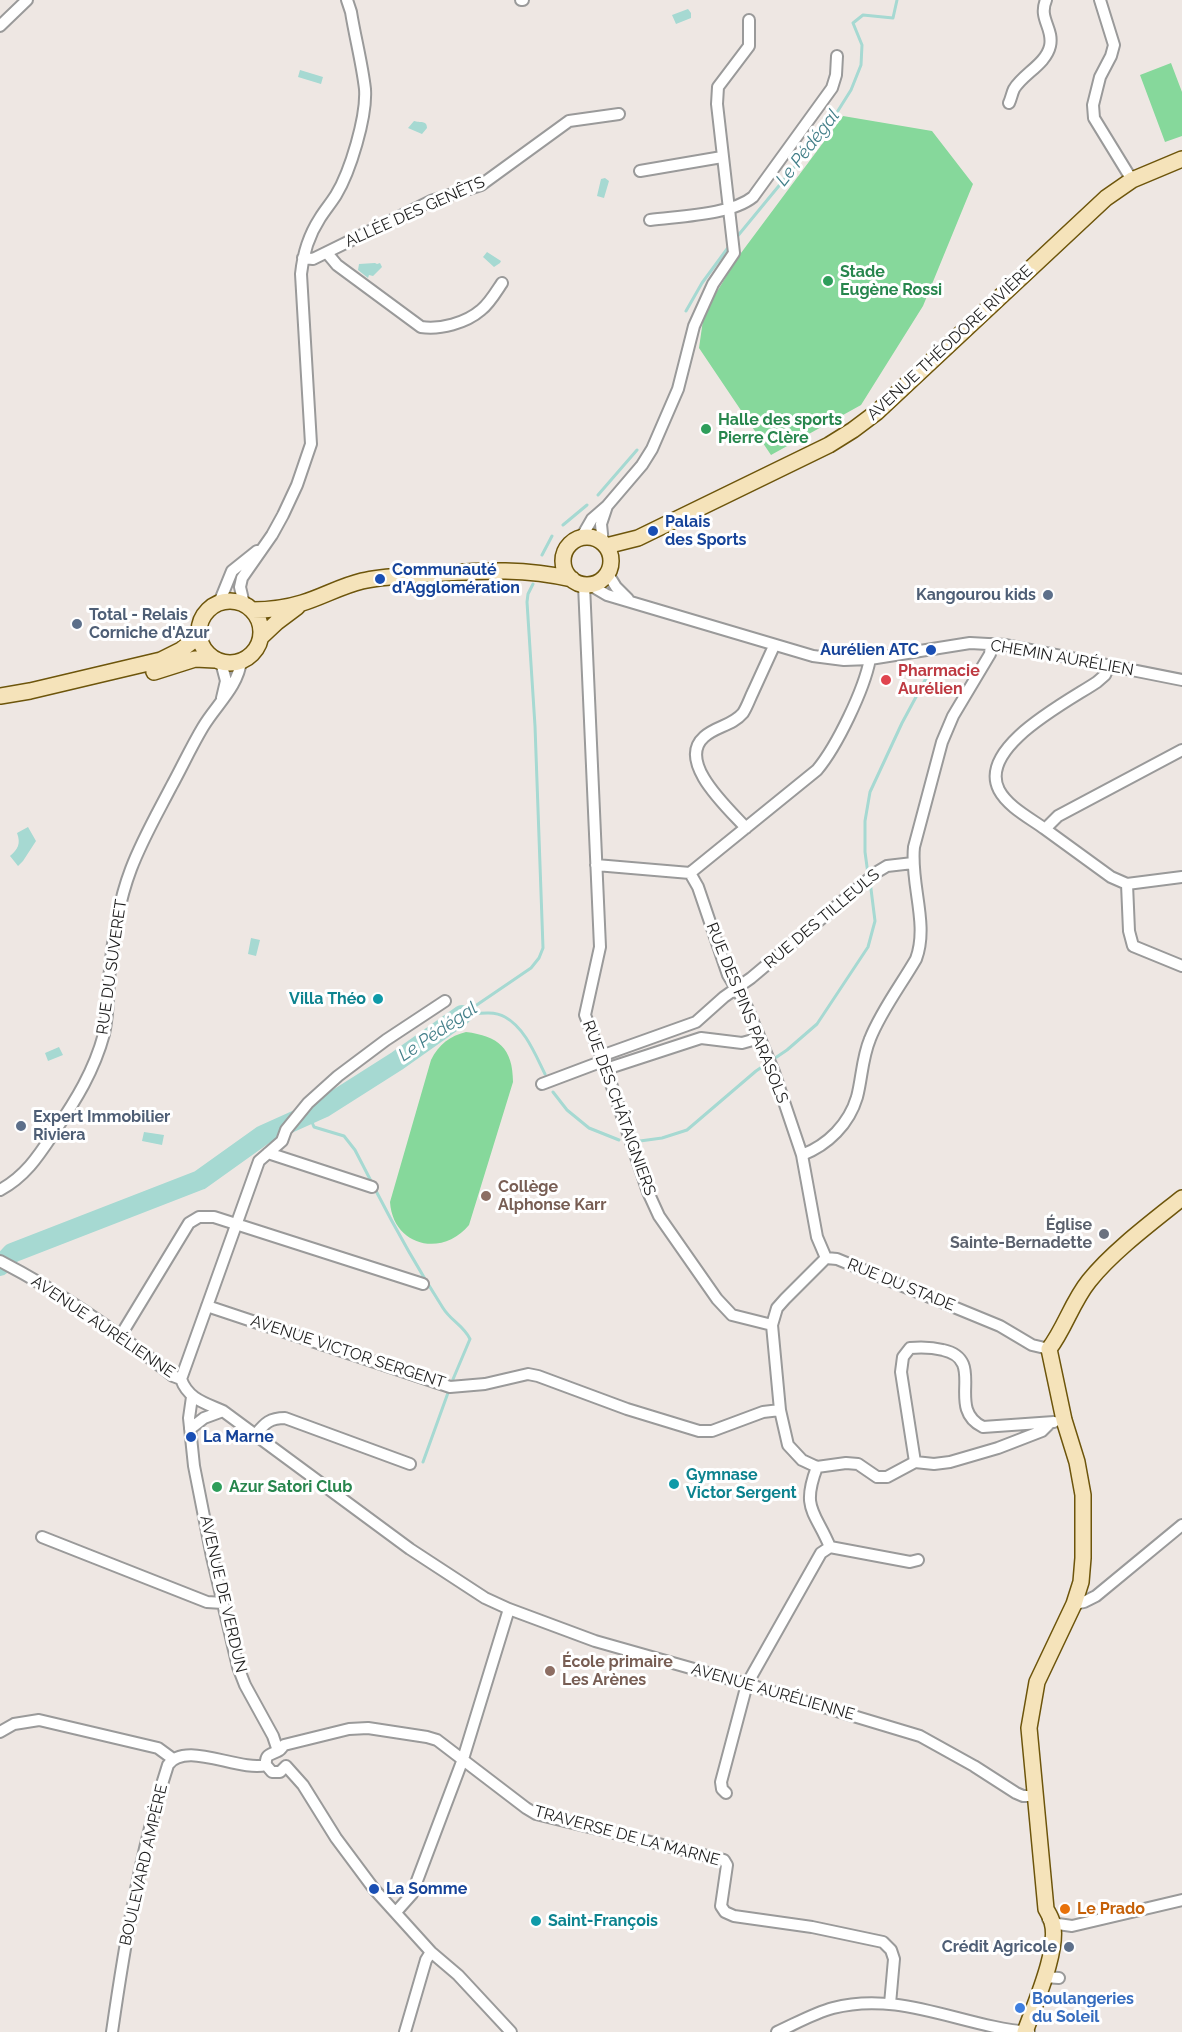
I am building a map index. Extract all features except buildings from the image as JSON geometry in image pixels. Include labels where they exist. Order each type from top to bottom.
[{"type":"main road","name":"AVENUE THÉODORE RIVIÈRE","points":[[607,556],[638,538],[829,445],[853,430],[877,412],[1106,198],[1132,180],[1182,159]]},
{"type":"main road","points":[[0,696],[160,660],[190,644],[198,633],[204,614],[211,607],[227,601],[248,607],[273,609],[302,603],[363,580],[520,570],[549,562],[581,538],[597,539],[607,556],[597,583],[582,583],[520,570]]},
{"type":"main road","points":[[565,552],[564,567],[582,583]]},
{"type":"main road","points":[[30,691],[43,692],[155,672],[195,659],[231,663],[241,661],[254,652],[261,638],[276,622],[302,603]]},
{"type":"main road","points":[[248,607],[260,623],[261,638]]},
{"type":"main road","points":[[198,633],[203,648],[218,661]]},
{"type":"main road","points":[[1026,2032],[1051,1973],[1053,1943],[1047,1915],[1029,1728],[1037,1682],[1074,1604],[1081,1582],[1083,1558],[1083,1496],[1077,1462],[1057,1422],[1049,1349],[1061,1334],[1073,1306],[1088,1282],[1114,1255],[1182,1198]]},
{"type":"main road","points":[[1047,1915],[1043,1919],[1045,1953],[1051,1973]]},
{"type":"street","points":[[0,26],[27,0]]},
{"type":"street","points":[[248,607],[240,587],[242,578],[283,515],[297,485],[311,444],[301,274],[303,258],[311,235],[320,217],[337,195],[350,162],[361,127],[365,91],[347,0]]},
{"type":"street","points":[[1009,103],[1014,89],[1050,48],[1050,35],[1042,9],[1046,0]]},
{"type":"street","points":[[1100,0],[1114,45],[1100,77],[1093,105],[1094,118],[1132,180]]},
{"type":"street","points":[[581,538],[592,519],[608,506],[642,465],[652,449],[678,389],[694,326],[713,284],[734,253],[722,157],[717,104],[718,87],[749,46],[749,21]]},
{"type":"street","points":[[650,220],[731,215],[744,205],[753,197],[832,88],[836,75],[837,56]]},
{"type":"street","name":"ALLÉE DES GENÊTS","points":[[303,258],[314,259],[431,201],[481,185],[569,121],[619,114]]},
{"type":"street","points":[[640,171],[722,157]]},
{"type":"street","points":[[327,253],[337,265],[421,327],[432,329],[444,327],[482,310],[502,283]]},
{"type":"street","points":[[608,506],[601,524],[607,556],[616,587],[628,600]]},
{"type":"street","points":[[219,603],[232,572],[262,548]]},
{"type":"street","name":"CHEMIN AURÉLIEN","points":[[582,583],[607,595],[813,656],[844,660],[870,659],[970,643],[991,644],[1182,680]]},
{"type":"street","name":"RUE DES CHÂTAIGNIERS","points":[[582,583],[600,947],[585,1015],[604,1062],[648,1192],[659,1216],[717,1299],[732,1315],[772,1325]]},
{"type":"street","points":[[802,1155],[813,1151],[834,1136],[849,1118],[870,1037],[920,949],[920,920],[913,863],[914,847],[942,742],[953,716],[990,654],[991,644]]},
{"type":"street","points":[[746,828],[704,780],[696,763],[696,747],[704,737],[732,723],[743,712],[774,646]]},
{"type":"street","points":[[596,865],[690,873],[816,770],[828,756],[867,675],[870,659]]},
{"type":"street","points":[[218,661],[226,681],[222,698]]},
{"type":"street","name":"RUE DU SUVERET","points":[[0,1190],[21,1176],[33,1163],[78,1097],[91,1073],[104,1034],[121,898],[131,868],[188,753],[222,698],[236,682],[241,661]]},
{"type":"street","points":[[1109,666],[1105,675],[1097,682],[1030,726],[1010,743],[999,761],[996,778],[999,789],[1007,802],[1111,876],[1127,884],[1182,877]]},
{"type":"street","points":[[1045,829],[1058,816],[1182,750]]},
{"type":"street","name":"RUE DES TILLEULS","points":[[696,1022],[877,872],[887,866],[913,863]]},
{"type":"street","name":"RUE DES PINS PARASOLS","points":[[690,873],[698,887],[728,975],[746,1005],[774,1072],[802,1155],[817,1237],[826,1258]]},
{"type":"street","points":[[1127,884],[1129,932],[1133,946],[1182,966]]},
{"type":"street","points":[[181,1379],[259,1161],[284,1135],[302,1110],[338,1076],[445,1001]]},
{"type":"street","points":[[542,1084],[604,1062],[696,1022],[700,1038]]},
{"type":"street","points":[[604,1062],[700,1038],[742,1043],[760,1038]]},
{"type":"street","points":[[268,1153],[372,1187]]},
{"type":"street","points":[[121,1335],[189,1223],[199,1217],[214,1217],[423,1284]]},
{"type":"street","name":"RUE DU STADE","points":[[772,1325],[777,1308],[826,1258],[837,1259],[1000,1326],[1032,1346],[1049,1349]]},
{"type":"street","name":"AVENUE AURÉLIENNE","points":[[0,1261],[24,1273],[121,1335],[173,1376],[181,1379],[184,1390],[192,1397],[223,1412],[256,1434],[410,1549],[485,1598],[595,1641],[920,1736],[1016,1793],[1023,1796],[1035,1796]]},
{"type":"street","name":"AVENUE VICTOR SERGENT","points":[[207,1306],[450,1387],[485,1384],[528,1374],[627,1409],[699,1431],[712,1431],[763,1412],[780,1410]]},
{"type":"street","points":[[772,1325],[780,1410],[788,1445],[802,1460],[817,1467],[846,1463],[858,1464],[877,1477],[887,1477],[915,1462],[934,1464],[1028,1438],[1057,1422]]},
{"type":"street","points":[[915,1462],[901,1372],[903,1357],[910,1348],[944,1350],[955,1353],[964,1362],[966,1372],[964,1402],[974,1423],[983,1427],[1057,1422]]},
{"type":"street","name":"AVENUE DE VERDUN","points":[[192,1397],[189,1418],[194,1466],[238,1667],[245,1685],[273,1736],[278,1751]]},
{"type":"street","points":[[190,1429],[204,1418],[223,1412]]},
{"type":"street","points":[[256,1434],[265,1423],[273,1418],[285,1418],[410,1464]]},
{"type":"street","points":[[817,1467],[810,1486],[809,1502],[814,1517],[830,1547]]},
{"type":"street","points":[[1074,1604],[1096,1596],[1182,1525]]},
{"type":"street","points":[[42,1537],[207,1602],[223,1603]]},
{"type":"street","points":[[726,1793],[722,1789],[721,1782],[747,1684],[821,1552],[830,1547],[910,1562],[918,1560]]},
{"type":"street","points":[[396,1912],[412,1894],[463,1759],[509,1609]]},
{"type":"street","points":[[0,1732],[14,1724],[39,1720],[158,1748],[173,1759],[191,1755],[249,1767],[266,1765]]},
{"type":"street","name":"TRAVERSE DE LA MARNE","points":[[278,1751],[284,1745],[349,1729],[368,1728],[437,1740],[536,1814],[724,1860],[727,1865],[721,1906],[734,1916],[812,1927],[883,1942],[891,1950],[894,1959],[890,2004]]},
{"type":"street","points":[[278,1751],[287,1759],[284,1770],[276,1773],[268,1769],[266,1765],[270,1753],[278,1751]]},
{"type":"street","name":"BOULEVARD AMPÈRE","points":[[112,2032],[131,1908],[165,1774],[173,1759]]},
{"type":"street","points":[[286,1766],[303,1785],[336,1838],[374,1889],[431,1952],[458,1976],[511,2032]]},
{"type":"street","points":[[1053,1943],[1072,1926],[1182,1900]]},
{"type":"street","points":[[1047,1915],[1072,1926]]},
{"type":"street","points":[[405,2032],[426,1960],[431,1952]]},
{"type":"street","points":[[777,2032],[832,2008],[890,2004],[938,2012],[1026,2032]]},
{"type":"green space","points":[[1171,63],[1182,92],[1182,136],[1165,142],[1140,75]]},
{"type":"green space","name":"Stade Eugène Rossi","points":[[843,116],[932,131],[973,184],[923,306],[861,405],[771,455],[699,348],[704,313],[738,257]]},
{"type":"green space","points":[[466,1032],[487,1037],[502,1046],[510,1060],[513,1082],[469,1225],[446,1242],[433,1244],[421,1242],[409,1237],[400,1229],[393,1217],[390,1202],[431,1060],[445,1042]]},
{"type":"water","points":[[688,9],[691,18],[676,24],[672,15]]},
{"type":"water","points":[[300,70],[323,77],[321,84],[298,77]]},
{"type":"water","points":[[414,121],[426,124],[427,128],[422,134],[408,128]]},
{"type":"water","points":[[605,178],[609,181],[604,198],[597,196],[601,179]]},
{"type":"water","points":[[487,252],[501,261],[500,263],[494,267],[483,257]]},
{"type":"water","points":[[380,263],[382,267],[373,276],[369,275],[368,278],[358,270],[359,264]]},
{"type":"water","points":[[28,827],[36,841],[18,866],[10,856],[18,846],[17,833]]},
{"type":"water","points":[[251,938],[260,940],[256,956],[248,954]]},
{"type":"water","points":[[59,1047],[63,1055],[48,1061],[45,1053]]},
{"type":"water","points":[[144,1132],[164,1135],[162,1145],[142,1141]]},
{"type":"waterway","name":"Le Pédégal","points":[[736,238],[829,125],[851,90],[861,65],[862,45],[853,23],[863,15],[893,18],[897,0]]},
{"type":"waterway","name":"Le Pédégal","points":[[686,311],[702,283],[730,245]]},
{"type":"waterway","name":"Le Pédégal","points":[[598,495],[637,450]]},
{"type":"waterway","name":"Le Pédégal","points":[[563,525],[587,505]]},
{"type":"waterway","name":"Le Pédégal","points":[[542,555],[552,536]]},
{"type":"waterway","name":"Le Pédégal","points":[[462,1015],[531,968],[543,948],[535,726],[527,602],[533,584]]},
{"type":"waterway","points":[[868,874],[865,821],[870,792],[902,723],[931,669]]},
{"type":"waterway","points":[[640,1141],[662,1138],[687,1130],[756,1071],[787,1050],[817,1024],[868,947],[875,921],[870,881]]},
{"type":"waterway","points":[[463,1015],[495,1014],[512,1022],[529,1042],[545,1074]]},
{"type":"waterway","name":"Le Pédégal","points":[[0,1266],[12,1253],[200,1180],[263,1135],[323,1108],[397,1061],[462,1015]]},
{"type":"waterway","points":[[553,1092],[567,1110],[589,1128],[619,1140]]},
{"type":"waterway","points":[[309,1115],[314,1127],[344,1136],[355,1150],[372,1183]]},
{"type":"waterway","points":[[375,1189],[443,1308],[470,1339],[451,1384]]},
{"type":"waterway","points":[[423,1462],[449,1390]]},
{"type":"place","name":"Stade Eugène Rossi","points":[[828,281]]},
{"type":"place","name":"Halle des sports Pierre Clère","points":[[706,429]]},
{"type":"place","name":"Palais des Sports","points":[[653,531]]},
{"type":"place","name":"Communauté d'Agglomération","points":[[380,579]]},
{"type":"place","name":"Kangourou kids","points":[[1048,595]]},
{"type":"place","name":"Total - Relais Corniche d'Azur","points":[[77,624]]},
{"type":"place","name":"Aurélien ATC","points":[[931,650]]},
{"type":"place","name":"Pharmacie Aurélien","points":[[886,680]]},
{"type":"place","name":"Villa Théo","points":[[378,999]]},
{"type":"place","name":"Expert Immobilier Riviera","points":[[21,1126]]},
{"type":"place","name":"Collège Alphonse Karr","points":[[486,1196]]},
{"type":"place","name":"Église Sainte-Bernadette","points":[[1104,1234]]},
{"type":"place","name":"La Marne","points":[[191,1437]]},
{"type":"place","name":"Gymnase Victor Sergent","points":[[674,1484]]},
{"type":"place","name":"Azur Satori Club","points":[[217,1487]]},
{"type":"place","name":"École primaire Les Arènes","points":[[550,1671]]},
{"type":"place","name":"La Somme","points":[[374,1889]]},
{"type":"place","name":"Le Prado","points":[[1065,1909]]},
{"type":"place","name":"Saint-François","points":[[536,1921]]},
{"type":"place","name":"Crédit Agricole","points":[[1069,1947]]},
{"type":"place","name":"Boulangeries du Soleil","points":[[1020,2008]]}]
